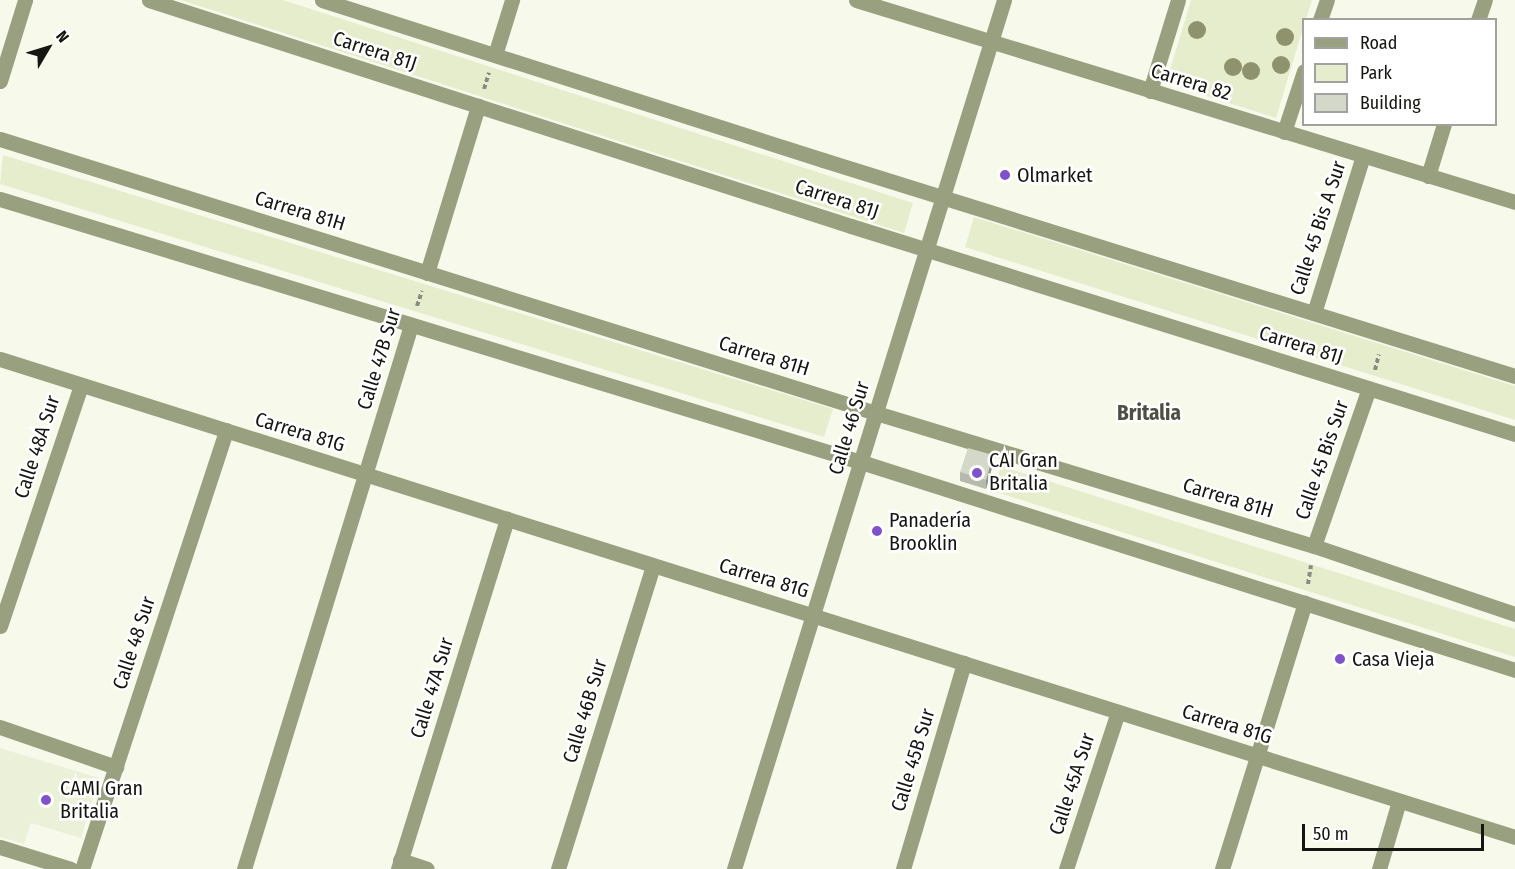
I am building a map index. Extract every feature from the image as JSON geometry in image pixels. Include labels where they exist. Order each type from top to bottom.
[{"type":"street","points":[[0,81],[25,0]]},
{"type":"street","name":"Carrera 81J","points":[[149,0],[927,250],[1515,434]]},
{"type":"street","name":"Carrera 81J","points":[[322,0],[1515,376]]},
{"type":"street","points":[[495,55],[512,0]]},
{"type":"street","name":"Carrera 82","points":[[856,0],[1515,202]]},
{"type":"street","name":"Calle 46 Sur","points":[[734,869],[1004,0]]},
{"type":"street","points":[[1150,92],[1178,0]]},
{"type":"street","points":[[1321,18],[1327,0]]},
{"type":"street","points":[[1479,18],[1485,0]]},
{"type":"street","points":[[1284,132],[1302,77]]},
{"type":"street","points":[[427,273],[478,106]]},
{"type":"street","points":[[1428,176],[1443,126]]},
{"type":"street","name":"Carrera 81H","points":[[0,139],[876,413],[1314,546],[1515,614]]},
{"type":"street","name":"Calle 45 Bis A Sur","points":[[1314,313],[1364,156]]},
{"type":"street","points":[[0,200],[861,462],[1515,670]]},
{"type":"street","name":"Calle 47B Sur","points":[[244,869],[411,325]]},
{"type":"street","name":"Carrera 81G","points":[[0,359],[1515,837]]},
{"type":"street","name":"Calle 48A Sur","points":[[0,626],[81,385]]},
{"type":"street","name":"Calle 45 Bis Sur","points":[[1314,546],[1370,388]]},
{"type":"street","name":"Calle 48 Sur","points":[[82,869],[226,430]]},
{"type":"street","name":"Calle 47A Sur","points":[[399,865],[507,519]]},
{"type":"street","name":"Calle 46B Sur","points":[[558,869],[652,565]]},
{"type":"street","points":[[1222,869],[1305,603]]},
{"type":"street","name":"Calle 45B Sur","points":[[903,869],[964,663]]},
{"type":"street","name":"Calle 45A Sur","points":[[1066,869],[1118,712]]},
{"type":"street","points":[[0,727],[116,766]]},
{"type":"street","points":[[1379,869],[1399,801]]},
{"type":"street","points":[[0,847],[71,869]]},
{"type":"street","points":[[399,865],[427,869]]},
{"type":"path","points":[[478,106],[495,55]]},
{"type":"path","name":"Calle 47B Sur","points":[[411,325],[427,273]]},
{"type":"path","points":[[1370,388],[1384,335]]},
{"type":"path","points":[[1305,603],[1314,546]]},
{"type":"shaded area","name":"CAMI Gran Britalia","points":[[0,748],[99,778],[81,838],[31,823],[24,844],[0,837]]},
{"type":"green space","points":[[181,0],[283,0],[913,203],[904,233]]},
{"type":"green space","points":[[1191,0],[1312,0],[1306,18],[1302,18],[1302,31],[1276,118],[1166,83]]},
{"type":"green space","points":[[3,155],[833,409],[824,437],[0,184]]},
{"type":"green space","points":[[974,217],[1515,386],[1515,420],[965,247]]},
{"type":"green space","points":[[1001,466],[1515,629],[1515,657],[993,491]]},
{"type":"building","points":[[968,448],[993,455],[986,480],[960,472]]},
{"type":"place","name":"Olmarket","points":[[1005,175]]},
{"type":"place","name":"CAI Gran Britalia","points":[[977,473]]},
{"type":"place","name":"Panadería Brooklin","points":[[877,531]]},
{"type":"place","name":"Casa Vieja","points":[[1340,659]]},
{"type":"place","name":"CAMI Gran Britalia","points":[[46,800]]},
{"type":"district","name":"Britalia","points":[[1149,413]]}]
